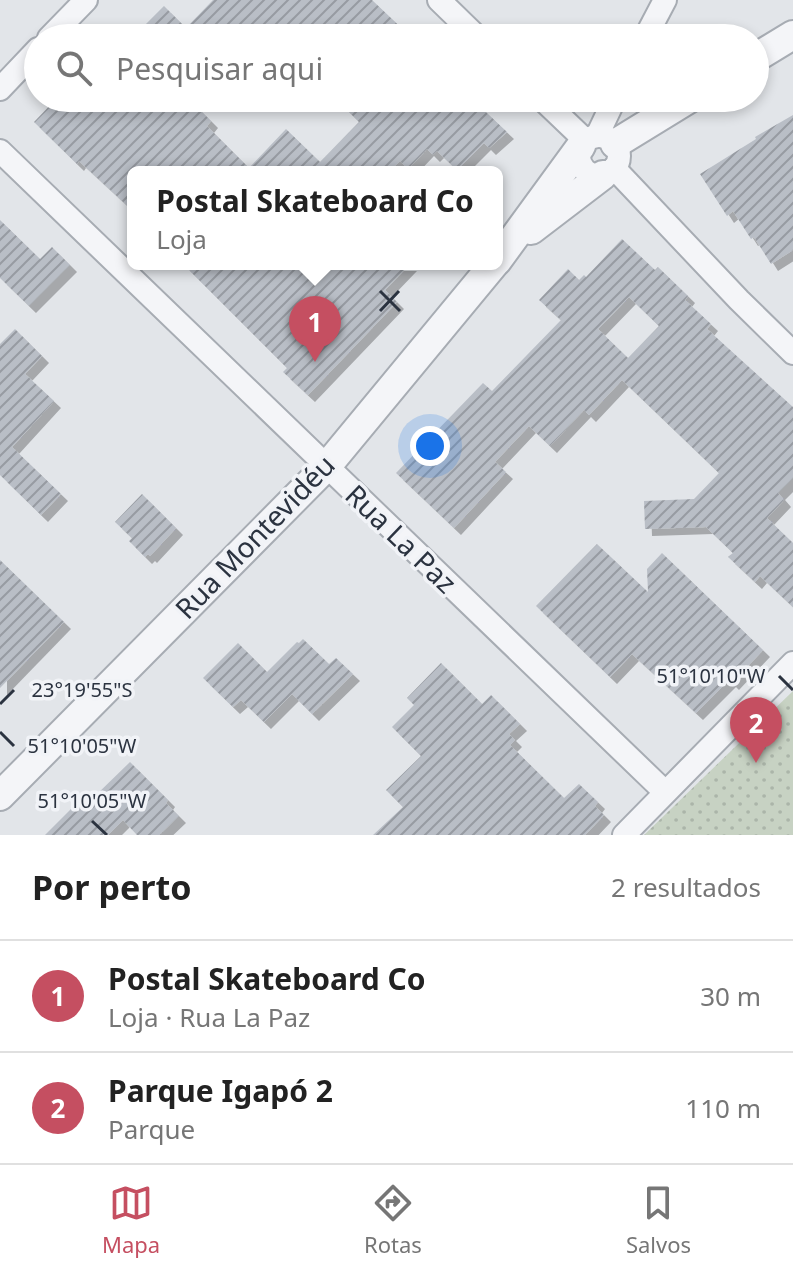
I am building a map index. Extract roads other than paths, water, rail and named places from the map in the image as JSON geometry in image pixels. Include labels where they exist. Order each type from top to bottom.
[{"type":"street","points":[[63,24],[86,0]]},
{"type":"street","points":[[439,0],[464,24]]},
{"type":"street","points":[[652,24],[665,0]]},
{"type":"street","points":[[769,50],[793,35]]},
{"type":"street","points":[[0,89],[24,64]]},
{"type":"street","points":[[556,112],[599,151],[793,353]]},
{"type":"street","points":[[599,151],[611,112]]},
{"type":"street","name":"Rua Montevidéu","points":[[503,254],[599,151],[666,112]]},
{"type":"street","name":"Rua La Paz","points":[[0,151],[665,792]]},
{"type":"street","name":"Rua Montevidéu","points":[[0,796],[327,466],[489,270]]},
{"type":"street","points":[[624,835],[793,663]]},
{"type":"place","name":"Postal Skateboard Co","points":[[315,362]]},
{"type":"place","name":"Parque Igapó 2","points":[[756,763]]}]
